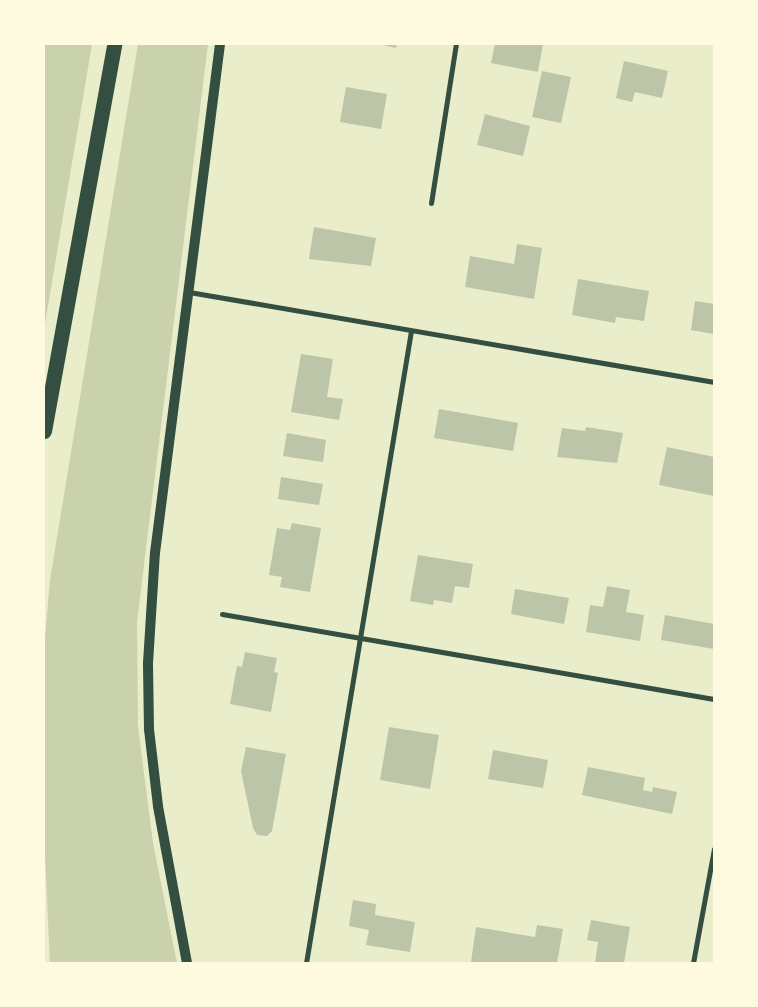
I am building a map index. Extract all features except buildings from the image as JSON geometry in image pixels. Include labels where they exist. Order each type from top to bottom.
[{"type":"highway","points":[[44,431],[114,44]]},
{"type":"main road","points":[[187,963],[158,806],[148,729],[148,663],[156,553],[220,44]]},
{"type":"street","points":[[431,202],[456,44]]},
{"type":"street","points":[[189,292],[714,382]]},
{"type":"street","points":[[306,963],[411,330]]},
{"type":"street","points":[[222,614],[714,699]]},
{"type":"street","points":[[693,963],[714,849]]},
{"type":"green space","points":[[44,44],[92,44],[44,330]]},
{"type":"green space","points":[[138,44],[208,44],[137,622],[138,727],[153,843],[177,963],[50,963],[44,833],[44,649],[50,580]]}]
